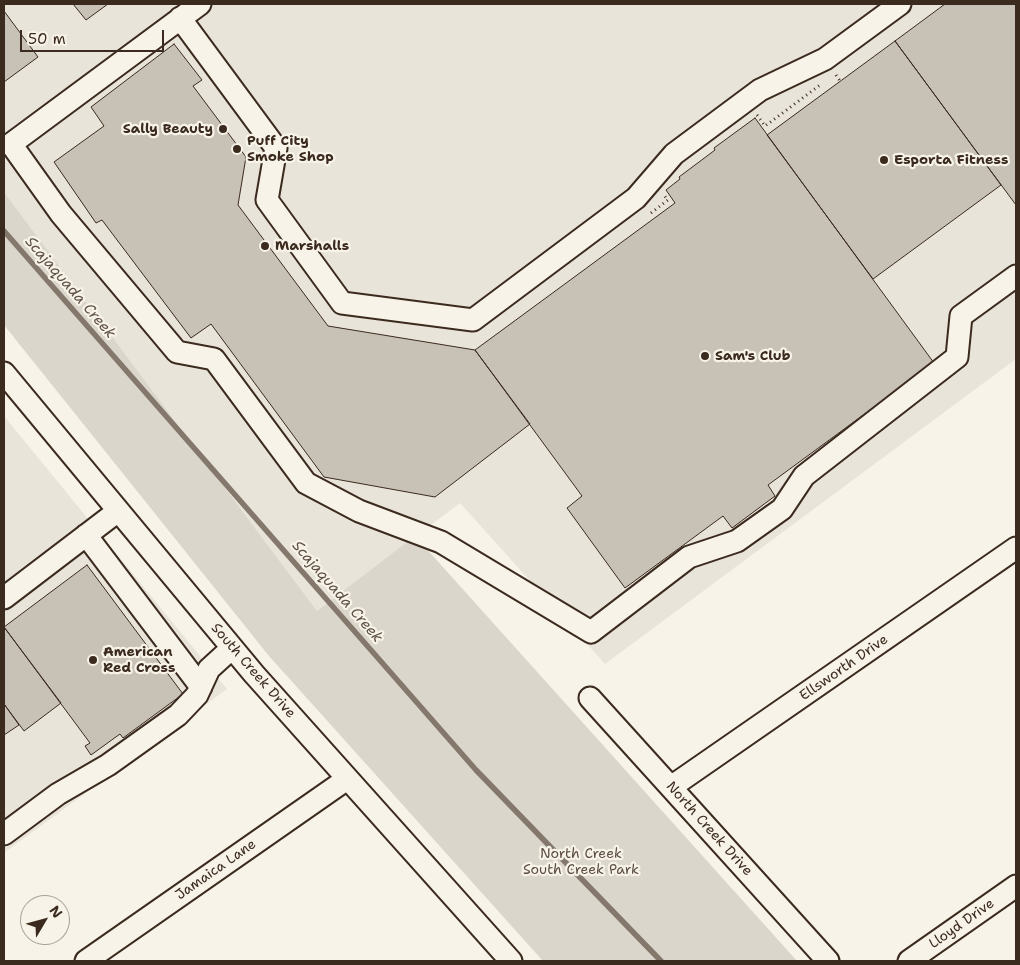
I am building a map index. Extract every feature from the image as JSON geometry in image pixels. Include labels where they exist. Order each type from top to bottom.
[{"type":"street","points":[[200,4],[11,144],[62,214],[177,352],[214,360],[306,483],[358,511],[440,542],[591,632],[689,557],[738,541],[782,509],[804,476],[957,357],[961,316],[1016,276]]},
{"type":"street","points":[[180,18],[276,148],[266,200],[342,303],[473,320],[636,198],[674,154],[760,90],[825,59],[900,4]]},
{"type":"street","name":"South Creek Drive","points":[[4,373],[232,648],[511,961]]},
{"type":"street","points":[[4,598],[118,511]]},
{"type":"street","points":[[86,535],[201,686]]},
{"type":"street","name":"Ellsworth Drive","points":[[671,787],[1016,548]]},
{"type":"street","points":[[4,834],[58,794],[108,765],[178,715],[197,695],[210,668],[232,648]]},
{"type":"street","name":"North Creek Drive","points":[[590,698],[828,961]]},
{"type":"street","name":"Jamaica Lane","points":[[86,961],[347,778]]},
{"type":"street","name":"Lloyd Drive","points":[[908,961],[1016,886]]},
{"type":"path","points":[[755,113],[765,126],[828,80]]},
{"type":"path","points":[[644,218],[668,200],[660,189]]},
{"type":"shaded area","points":[[4,4],[1016,4],[1016,359],[605,664],[460,503],[317,611],[4,192]]},
{"type":"shaded area","points":[[4,416],[227,689],[4,853]]},
{"type":"green space","name":"North Creek South Creek Park","points":[[4,192],[317,611],[415,536],[797,961],[543,961],[269,656],[4,325]]},
{"type":"building","points":[[73,4],[108,4],[86,20]]},
{"type":"building","points":[[945,4],[1016,4],[1016,205],[895,41]]},
{"type":"building","points":[[4,11],[38,57],[4,82]]},
{"type":"building","name":"Esporta Fitness","points":[[895,41],[1001,185],[873,279],[767,135]]},
{"type":"building","points":[[174,44],[202,80],[193,86],[246,157],[238,205],[328,326],[475,350],[530,424],[435,497],[324,477],[211,324],[191,338],[102,220],[96,223],[54,162],[104,126],[91,107]]},
{"type":"building","name":"Sam's Club","points":[[755,118],[934,363],[768,485],[775,496],[732,528],[723,516],[625,588],[567,508],[582,496],[475,350],[675,203],[666,190],[680,179],[679,177],[715,150],[714,148]]},
{"type":"building","name":"American Red Cross","points":[[87,565],[183,694],[123,738],[120,734],[91,755],[85,746],[90,743],[4,627]]},
{"type":"building","points":[[4,627],[61,703],[24,731],[4,704]]},
{"type":"building","points":[[4,704],[19,725],[4,735]]},
{"type":"waterway","name":"Scajaquada Creek","points":[[4,231],[476,770],[661,961]]},
{"type":"place","name":"Sally Beauty","points":[[223,129]]},
{"type":"place","name":"Puff City Smoke Shop","points":[[237,149]]},
{"type":"place","name":"Esporta Fitness","points":[[884,160]]},
{"type":"place","name":"Marshalls","points":[[265,246]]},
{"type":"place","name":"Sam's Club","points":[[705,356]]},
{"type":"place","name":"American Red Cross","points":[[93,660]]}]
